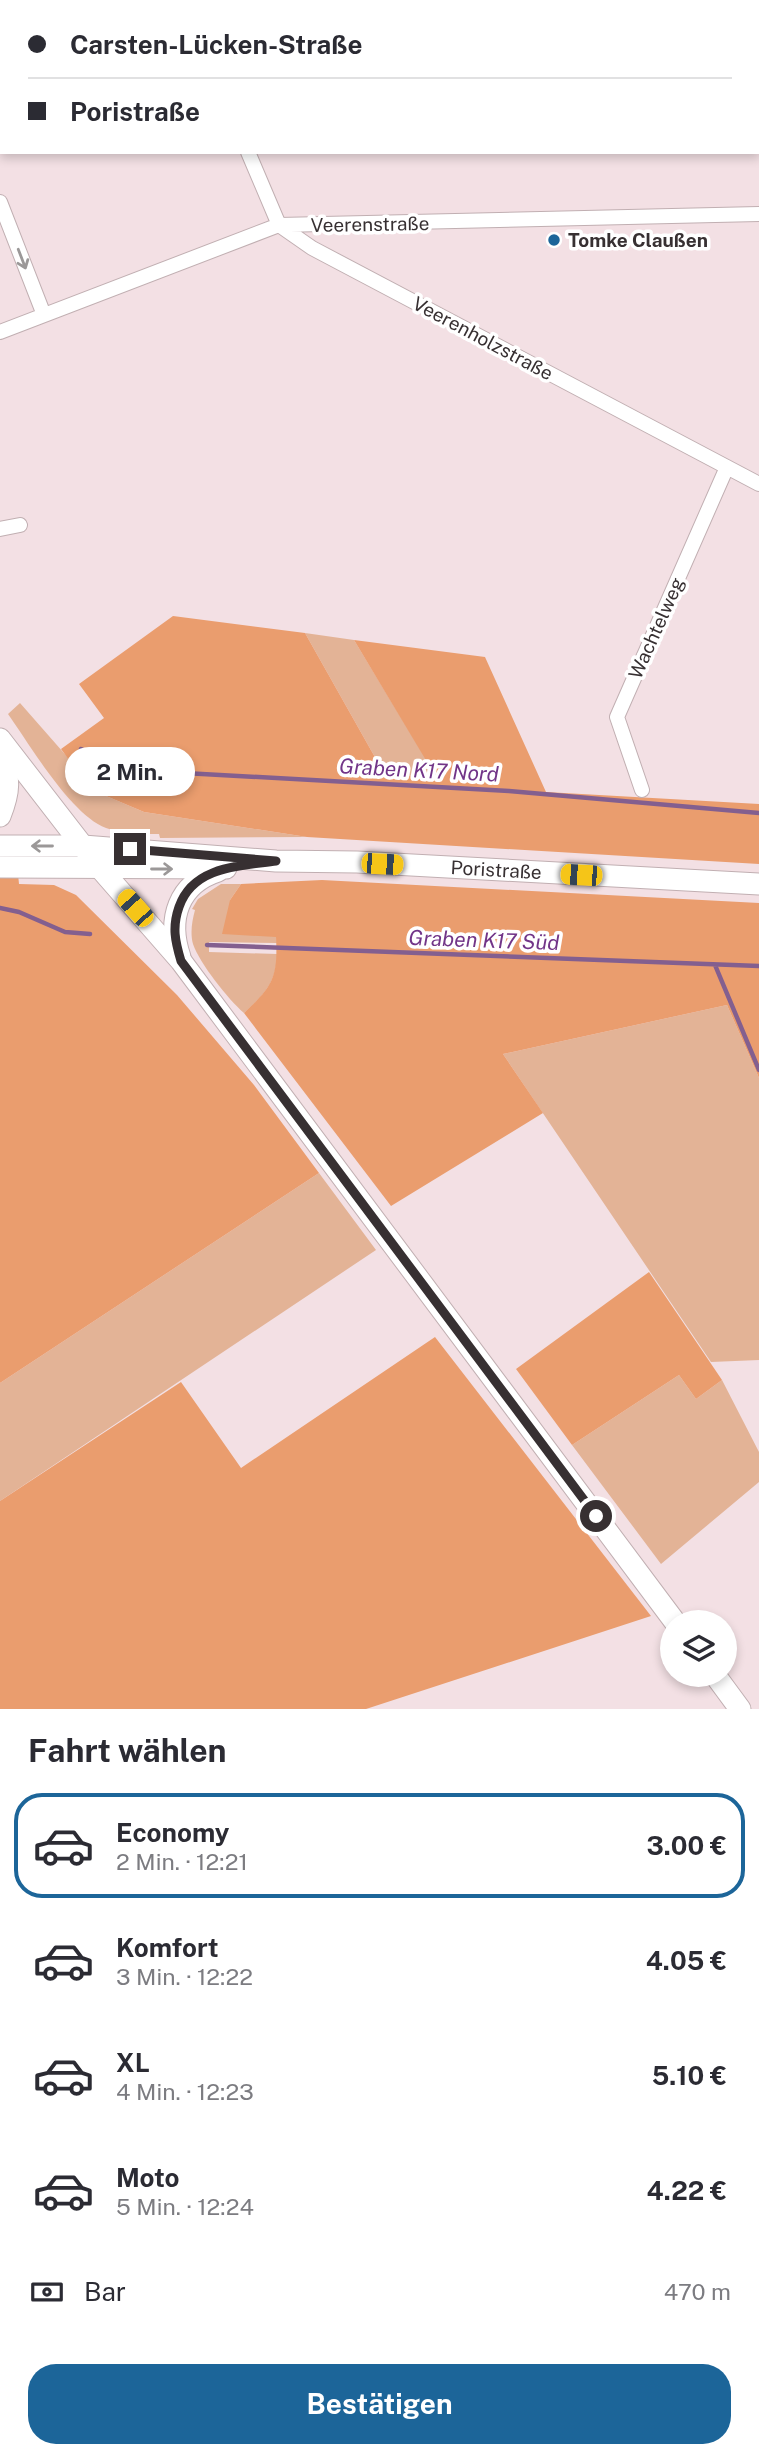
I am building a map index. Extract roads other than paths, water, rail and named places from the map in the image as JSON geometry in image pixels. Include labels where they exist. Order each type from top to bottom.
[{"type":"main road","points":[[0,740],[9,781],[8,797],[0,816]]},
{"type":"main road","points":[[0,740],[99,867],[181,961],[667,1610]]},
{"type":"main road","name":"Poristraße","points":[[0,846],[83,846],[276,861],[357,862],[759,884]]},
{"type":"main road","name":"Poristraße","points":[[0,867],[226,868],[276,861]]},
{"type":"main road","points":[[181,961],[174,940],[174,922],[183,897],[202,876],[226,868]]},
{"type":"main road","points":[[724,1687],[740,1709]]},
{"type":"street","points":[[249,154],[279,225]]},
{"type":"street","points":[[0,202],[44,315]]},
{"type":"street","name":"Veerenstraße","points":[[0,332],[279,225],[759,214]]},
{"type":"street","name":"Veerenholzstraße","points":[[279,225],[312,248],[759,484]]},
{"type":"street","name":"Wachtelweg","points":[[642,790],[617,717],[727,467]]},
{"type":"street","points":[[0,529],[20,525]]},
{"type":"waterway","name":"Graben K17 Nord","points":[[81,749],[130,770],[509,791],[759,813]]},
{"type":"waterway","name":"Graben K17 Süd","points":[[0,908],[19,912],[65,932],[90,934]]},
{"type":"waterway","name":"Graben K17 Süd","points":[[207,945],[759,966]]},
{"type":"waterway","points":[[715,965],[759,1070]]},
{"type":"place","name":"Tomke Claußen","points":[[554,240]]}]
